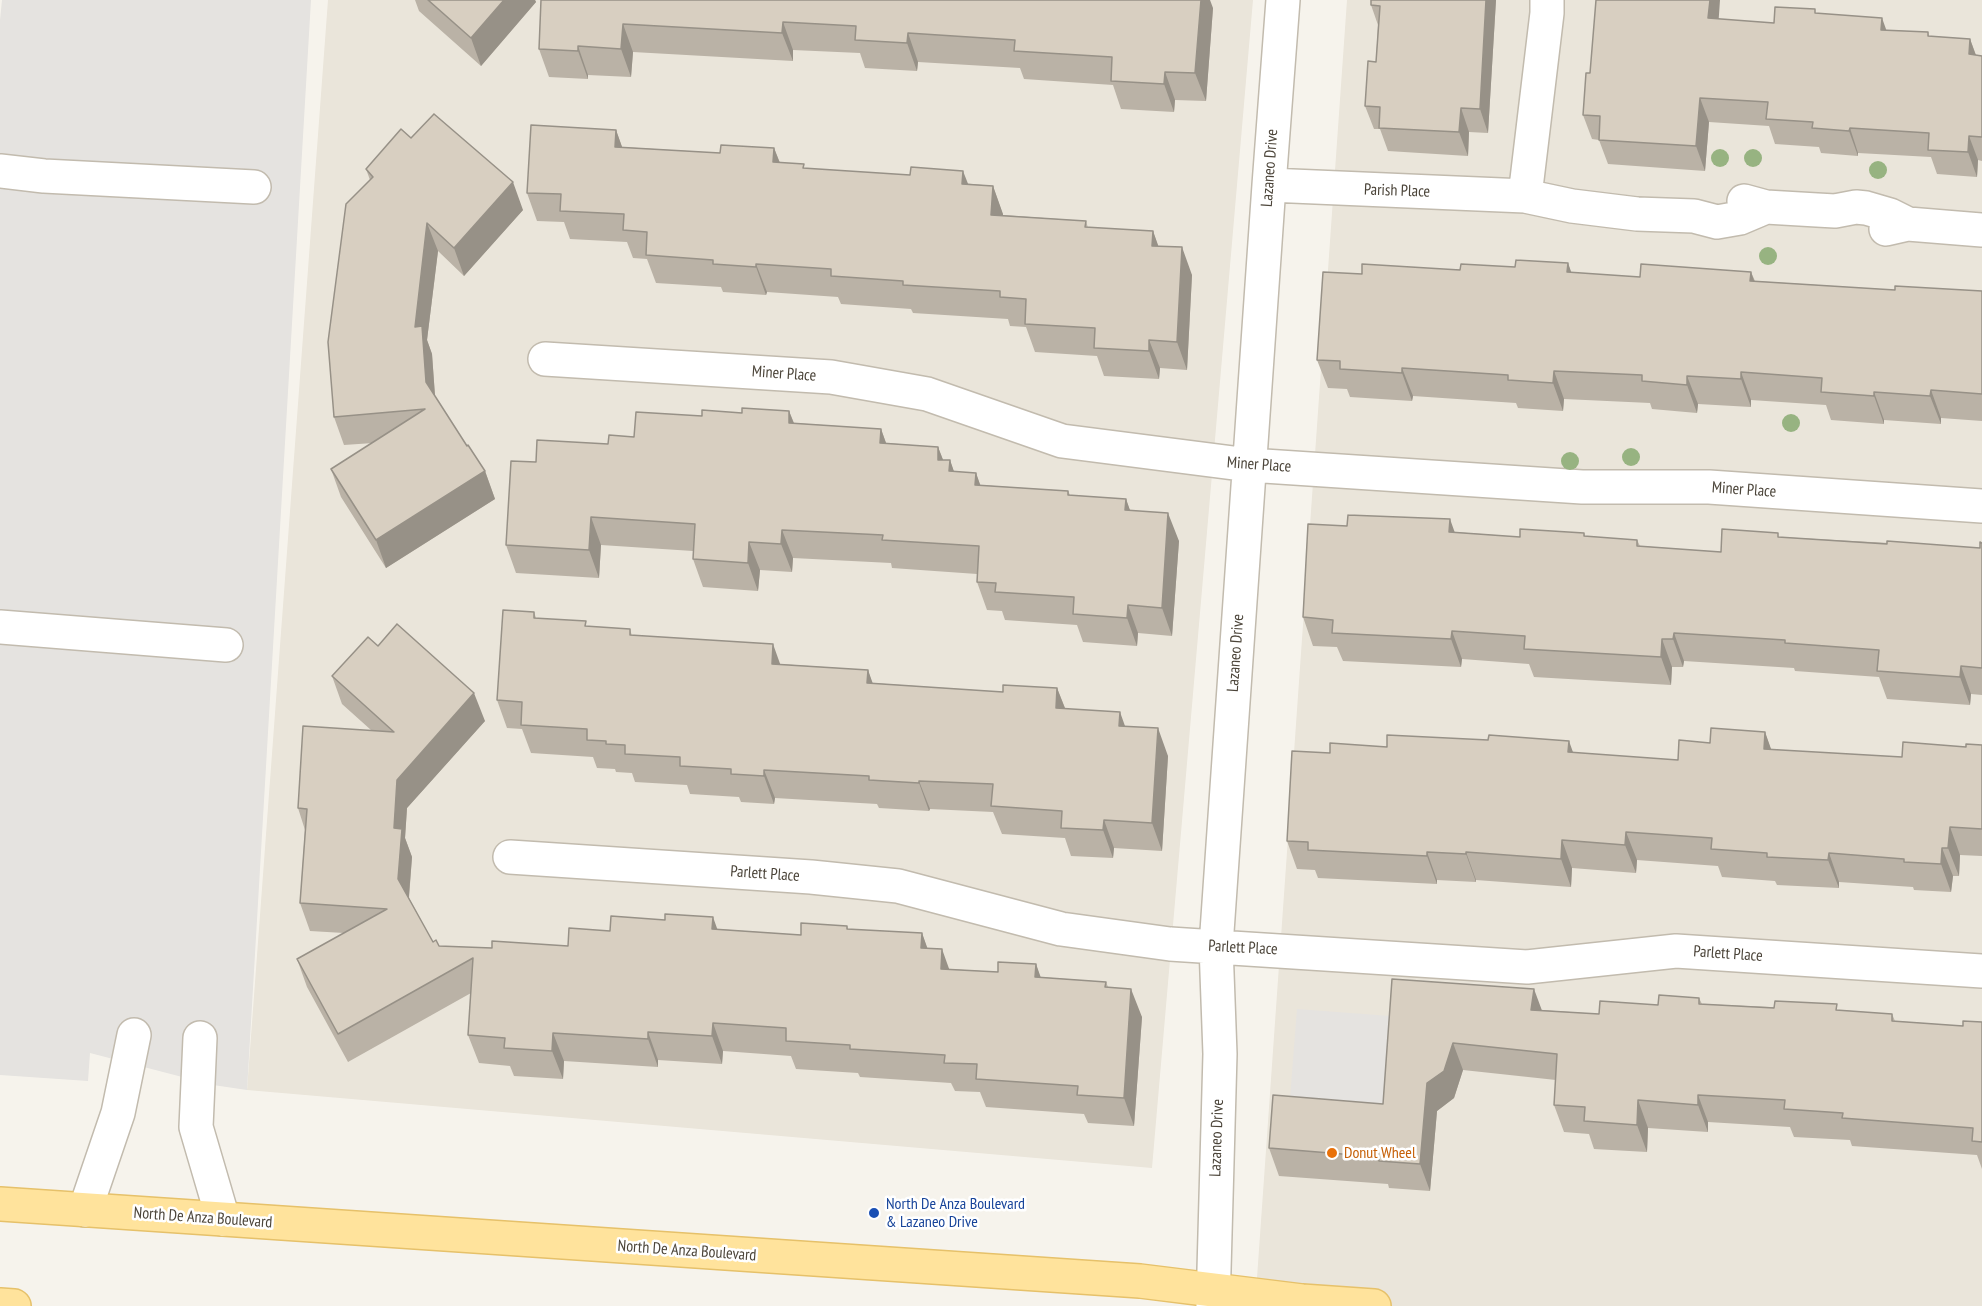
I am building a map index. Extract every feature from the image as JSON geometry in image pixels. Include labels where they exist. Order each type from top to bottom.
[{"type":"main road","name":"North De Anza Boulevard","points":[[0,1204],[1128,1280],[1213,1298],[1374,1306]]},
{"type":"main road","points":[[0,1305],[14,1306]]},
{"type":"street","name":"Lazaneo Drive","points":[[1213,1298],[1220,1054],[1216,946],[1283,0]]},
{"type":"street","points":[[1525,196],[1547,0]]},
{"type":"street","points":[[0,171],[44,176],[254,187]]},
{"type":"street","name":"Parish Place","points":[[1269,184],[1525,196],[1572,206],[1637,214],[1694,216],[1725,203],[1739,201],[1766,207],[1835,211],[1866,208],[1890,215],[1908,224],[1982,230]]},
{"type":"street","name":"Miner Place","points":[[545,359],[831,377],[927,394],[1062,441],[1249,465],[1582,487],[1708,487],[1982,506]]},
{"type":"street","points":[[0,627],[226,645]]},
{"type":"street","name":"Parlett Place","points":[[510,857],[811,876],[897,886],[1061,929],[1170,944],[1527,967],[1676,951],[1982,970]]},
{"type":"street","points":[[85,1210],[118,1113],[134,1035]]},
{"type":"street","points":[[200,1038],[196,1127],[223,1220]]},
{"type":"shaded area","points":[[2,0],[311,0],[247,1090],[213,1085],[90,1053],[88,1081],[0,1075],[0,20]]},
{"type":"shaded area","points":[[328,0],[1253,0],[1152,1168],[247,1090]]},
{"type":"shaded area","points":[[1347,0],[1982,0],[1982,1306],[1255,1306]]},
{"type":"shaded area","points":[[1297,1009],[1390,1016],[1382,1118],[1289,1111]]},
{"type":"building","points":[[428,0],[504,0],[471,38]]},
{"type":"building","points":[[541,0],[1201,0],[1195,73],[1165,72],[1164,84],[1111,81],[1112,57],[1014,51],[1015,40],[908,33],[907,43],[855,40],[856,26],[783,22],[782,33],[623,24],[621,49],[578,46],[578,51],[539,49]]},
{"type":"building","points":[[1371,0],[1486,0],[1480,109],[1461,108],[1459,132],[1379,128],[1380,107],[1365,106],[1368,61],[1376,62],[1380,6],[1371,5]]},
{"type":"building","points":[[1596,0],[1710,0],[1708,18],[1774,23],[1775,7],[1815,9],[1815,13],[1882,18],[1881,30],[1928,32],[1928,36],[1970,39],[1969,54],[1982,56],[1982,137],[1969,136],[1968,152],[1928,150],[1929,133],[1812,128],[1813,122],[1766,119],[1768,102],[1700,98],[1696,146],[1599,140],[1600,116],[1583,115],[1586,73],[1590,73]]},
{"type":"building","points":[[434,114],[513,182],[454,248],[427,223],[415,327],[422,326],[426,382],[485,471],[376,540],[331,469],[425,409],[334,417],[328,342],[346,204],[373,177],[366,169],[401,129],[411,138]]},
{"type":"building","points":[[531,125],[616,130],[615,147],[720,153],[721,145],[774,148],[773,162],[804,164],[803,168],[910,175],[911,167],[963,171],[962,184],[993,186],[991,215],[1086,221],[1085,227],[1153,231],[1152,246],[1182,247],[1177,342],[1149,340],[1149,351],[1094,348],[1095,328],[1025,324],[1026,299],[1000,297],[1000,291],[903,285],[903,281],[831,276],[831,269],[756,264],[756,267],[713,264],[713,260],[646,255],[647,232],[623,230],[624,214],[560,211],[561,194],[527,193]]},
{"type":"building","points":[[1516,260],[1568,263],[1567,272],[1640,277],[1641,264],[1751,272],[1750,281],[1895,290],[1895,286],[1982,291],[1982,394],[1931,390],[1930,396],[1874,392],[1874,396],[1821,392],[1822,378],[1741,372],[1741,379],[1687,376],[1687,385],[1642,381],[1642,375],[1554,371],[1553,383],[1508,380],[1508,375],[1402,368],[1402,373],[1340,369],[1340,361],[1317,360],[1323,272],[1362,274],[1362,264],[1460,270],[1461,264],[1515,267]]},
{"type":"building","points":[[742,408],[789,411],[789,423],[881,429],[880,443],[938,447],[938,460],[950,460],[949,471],[976,473],[975,485],[1068,491],[1068,495],[1126,499],[1125,510],[1168,513],[1162,608],[1128,605],[1127,618],[1073,614],[1074,597],[995,592],[996,583],[977,582],[979,546],[882,540],[883,535],[782,530],[781,544],[749,542],[748,563],[693,559],[695,524],[591,517],[589,550],[506,545],[511,461],[536,462],[537,440],[608,444],[609,435],[634,437],[636,412],[702,416],[702,410],[742,413]]},
{"type":"building","points":[[1348,515],[1450,519],[1449,532],[1520,537],[1520,529],[1584,533],[1584,536],[1637,540],[1637,546],[1721,552],[1722,529],[1778,533],[1778,537],[1887,544],[1887,541],[1980,548],[1980,542],[1982,543],[1982,668],[1961,666],[1960,677],[1877,671],[1879,650],[1785,643],[1785,640],[1674,633],[1673,639],[1662,639],[1661,657],[1524,649],[1525,636],[1452,631],[1451,639],[1332,633],[1333,620],[1303,617],[1308,524],[1347,526]]},
{"type":"building","points":[[503,610],[534,612],[534,618],[586,621],[585,626],[630,629],[630,635],[773,644],[772,664],[868,670],[867,683],[1003,692],[1003,685],[1057,688],[1056,708],[1120,712],[1119,726],[1158,728],[1152,823],[1104,820],[1103,830],[1061,828],[1062,811],[991,806],[993,784],[869,780],[869,776],[764,770],[764,776],[731,774],[731,769],[680,766],[680,757],[625,754],[625,745],[587,740],[587,729],[521,725],[522,702],[497,700]]},
{"type":"building","points":[[397,624],[474,693],[397,780],[394,828],[402,829],[398,879],[433,942],[436,940],[439,946],[492,948],[492,941],[568,946],[569,928],[610,931],[611,916],[665,920],[665,914],[713,917],[712,929],[801,935],[801,923],[847,926],[847,929],[922,933],[921,948],[942,949],[941,969],[998,972],[998,962],[1036,964],[1035,977],[1106,982],[1105,987],[1131,989],[1124,1098],[1077,1095],[1078,1086],[976,1079],[977,1064],[944,1063],[945,1055],[850,1049],[850,1045],[786,1041],[786,1028],[713,1023],[712,1036],[648,1032],[648,1039],[553,1033],[552,1051],[504,1048],[505,1038],[468,1035],[473,958],[338,1034],[297,959],[387,909],[300,903],[307,809],[298,808],[303,726],[394,732],[332,676],[368,637],[378,646]]},
{"type":"building","points":[[1711,728],[1765,732],[1764,749],[1902,757],[1903,742],[1966,747],[1966,744],[1982,745],[1982,829],[1950,827],[1948,848],[1942,848],[1941,864],[1829,853],[1828,860],[1767,857],[1767,853],[1711,849],[1712,838],[1626,832],[1625,845],[1562,840],[1561,859],[1466,852],[1466,854],[1427,852],[1427,856],[1308,850],[1308,842],[1287,841],[1292,751],[1330,753],[1330,743],[1387,747],[1387,735],[1488,740],[1489,735],[1569,741],[1568,752],[1678,760],[1679,740],[1710,743]]},
{"type":"building","points":[[1392,979],[1534,989],[1531,1010],[1599,1014],[1600,1001],[1658,1005],[1659,995],[1699,998],[1699,1004],[1774,1008],[1775,1001],[1837,1004],[1836,1010],[1892,1014],[1892,1021],[1963,1026],[1963,1021],[1982,1022],[1982,1142],[1972,1141],[1973,1128],[1842,1118],[1843,1113],[1784,1109],[1785,1100],[1698,1095],[1698,1105],[1638,1100],[1637,1125],[1584,1121],[1585,1107],[1554,1105],[1557,1054],[1453,1043],[1444,1071],[1427,1083],[1420,1164],[1379,1161],[1379,1157],[1269,1148],[1273,1095],[1383,1104]]},
{"type":"place","name":"Donut Wheel","points":[[1332,1153]]},
{"type":"place","name":"North De Anza Boulevard & Lazaneo Drive","points":[[874,1213]]}]
